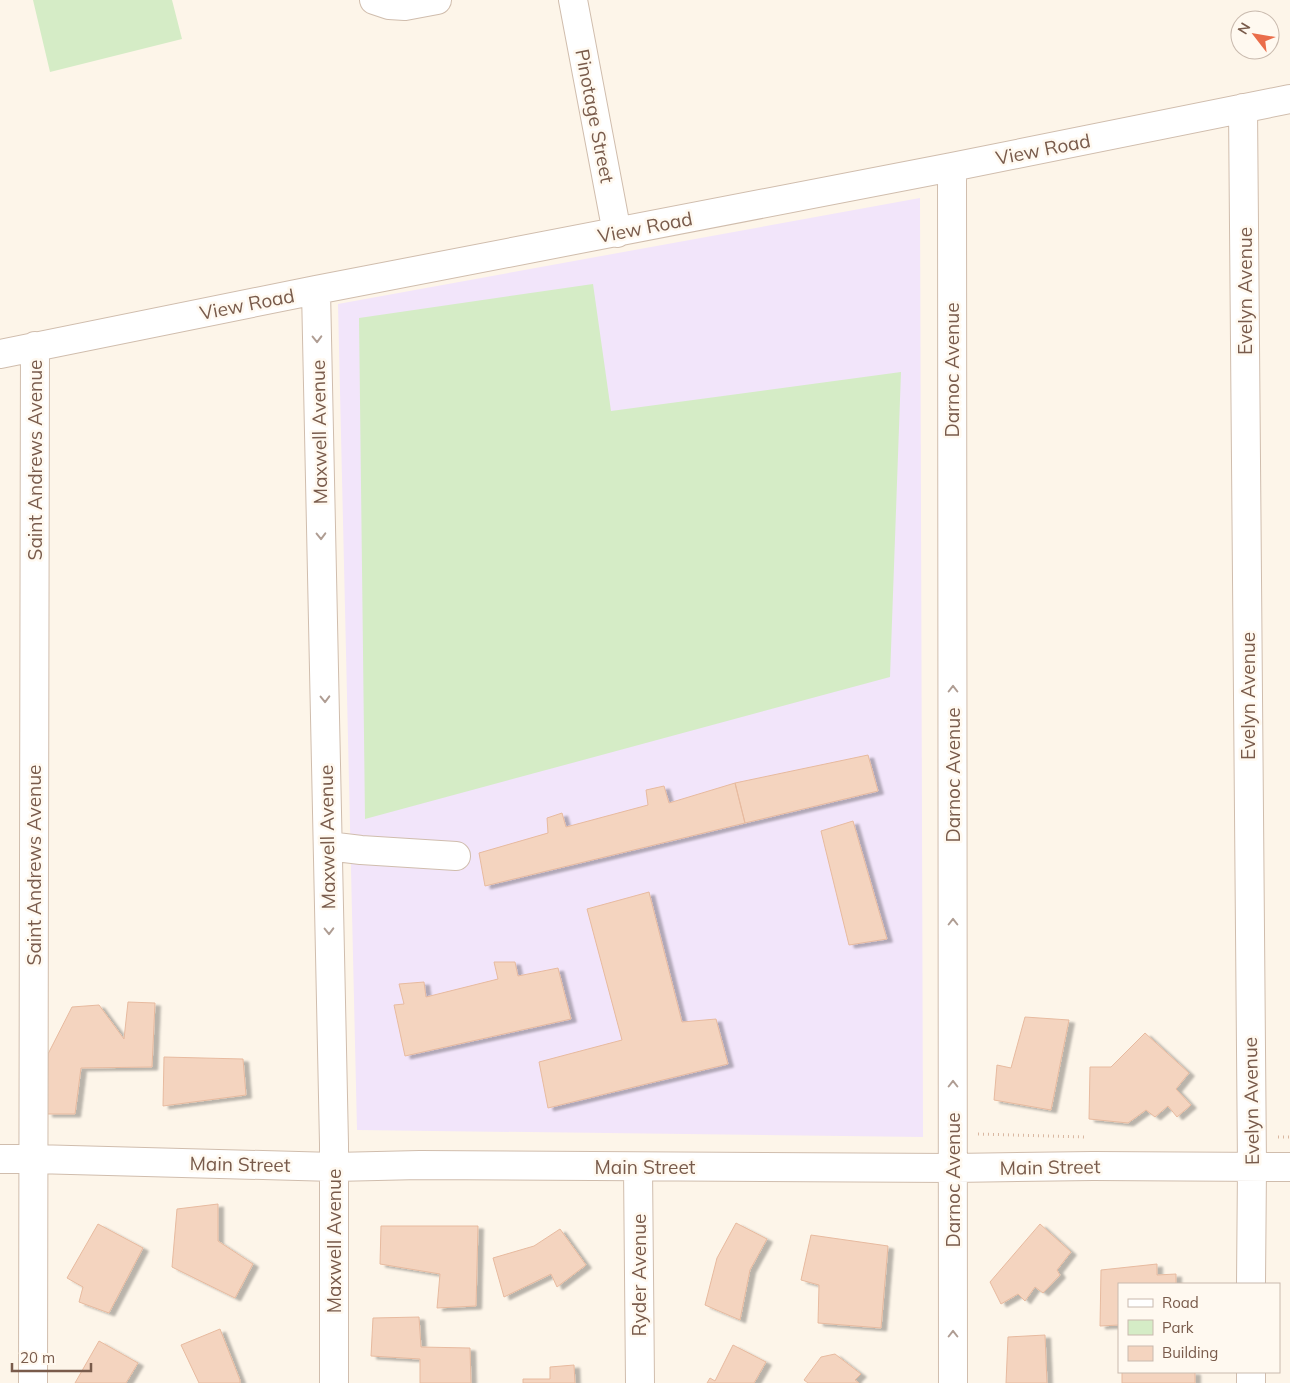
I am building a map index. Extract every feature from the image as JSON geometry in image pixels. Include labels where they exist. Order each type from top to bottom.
[{"type":"street","points":[[374,0],[389,5],[405,6],[437,0]]},
{"type":"street","name":"Pinotage Street","points":[[572,0],[617,233]]},
{"type":"street","name":"View Road","points":[[0,354],[316,290],[952,168],[1290,99]]},
{"type":"street","name":"Evelyn Avenue","points":[[1243,108],[1252,1167],[1251,1283]]},
{"type":"street","name":"Darnoc Avenue","points":[[952,168],[953,1383]]},
{"type":"street","name":"Maxwell Avenue","points":[[316,290],[334,1167],[334,1383]]},
{"type":"street","name":"Saint Andrews Avenue","points":[[33,1383],[36,346]]},
{"type":"street","points":[[328,846],[456,856]]},
{"type":"street","name":"Main Street","points":[[0,1159],[334,1167],[420,1165],[953,1168],[1093,1166],[1290,1167]]},
{"type":"street","name":"Ryder Avenue","points":[[638,1167],[640,1383]]},
{"type":"shaded area","points":[[920,198],[923,1137],[357,1130],[338,304]]},
{"type":"green space","points":[[33,0],[172,0],[182,39],[50,72]]},
{"type":"green space","points":[[593,284],[611,411],[901,372],[890,677],[365,819],[359,318]]},
{"type":"building","points":[[868,755],[878,791],[745,823],[735,783]]},
{"type":"building","points":[[735,783],[745,823],[485,886],[479,853],[548,833],[547,818],[562,813],[566,827],[648,805],[646,790],[664,786],[669,803]]},
{"type":"building","points":[[853,821],[887,939],[849,945],[821,831]]},
{"type":"building","points":[[649,892],[682,1022],[716,1019],[728,1064],[548,1108],[539,1062],[622,1040],[587,909]]},
{"type":"building","points":[[494,962],[515,962],[518,976],[558,968],[571,1019],[405,1056],[394,1005],[404,1004],[399,984],[424,982],[426,997],[498,979]]},
{"type":"building","points":[[128,1002],[155,1003],[152,1067],[81,1068],[75,1114],[47,1114],[48,1054],[72,1007],[99,1005],[124,1039]]},
{"type":"building","points":[[1025,1017],[1069,1020],[1051,1110],[994,1100],[997,1065],[1011,1068]]},
{"type":"building","points":[[1145,1033],[1189,1073],[1176,1089],[1191,1105],[1177,1117],[1168,1106],[1155,1117],[1146,1110],[1128,1123],[1089,1119],[1090,1067],[1111,1067]]},
{"type":"building","points":[[164,1057],[243,1059],[246,1095],[163,1106]]},
{"type":"building","points":[[218,1204],[218,1241],[253,1264],[235,1298],[172,1267],[177,1209]]},
{"type":"building","points":[[736,1223],[767,1239],[750,1270],[740,1320],[705,1305],[717,1258]]},
{"type":"building","points":[[98,1224],[143,1248],[109,1313],[79,1302],[83,1287],[67,1278]]},
{"type":"building","points":[[1040,1224],[1071,1252],[1057,1270],[1060,1275],[1043,1293],[1035,1287],[1025,1301],[1018,1294],[1001,1304],[990,1282]]},
{"type":"building","points":[[381,1226],[478,1226],[476,1306],[437,1308],[440,1274],[380,1264]]},
{"type":"building","points":[[560,1229],[586,1265],[557,1287],[551,1274],[504,1297],[493,1258],[534,1246]]},
{"type":"building","points":[[811,1235],[888,1246],[881,1328],[818,1323],[819,1285],[801,1280]]},
{"type":"building","points":[[1157,1264],[1157,1275],[1176,1274],[1176,1283],[1118,1283],[1118,1325],[1100,1326],[1101,1270]]},
{"type":"building","points":[[419,1317],[421,1347],[470,1348],[471,1383],[420,1383],[420,1359],[371,1356],[373,1318]]},
{"type":"building","points":[[220,1329],[240,1383],[199,1383],[181,1345]]},
{"type":"building","points":[[1045,1335],[1047,1383],[1006,1383],[1008,1337]]},
{"type":"building","points":[[99,1341],[138,1363],[126,1383],[75,1383]]},
{"type":"building","points":[[733,1345],[766,1362],[754,1383],[707,1383],[710,1378],[715,1381]]},
{"type":"building","points":[[835,1354],[861,1374],[855,1380],[859,1383],[808,1383],[804,1380],[821,1357]]},
{"type":"building","points":[[574,1365],[575,1383],[523,1383],[523,1379],[550,1379],[550,1367]]},
{"type":"building","points":[[1122,1373],[1195,1373],[1195,1383],[1122,1383]]}]
